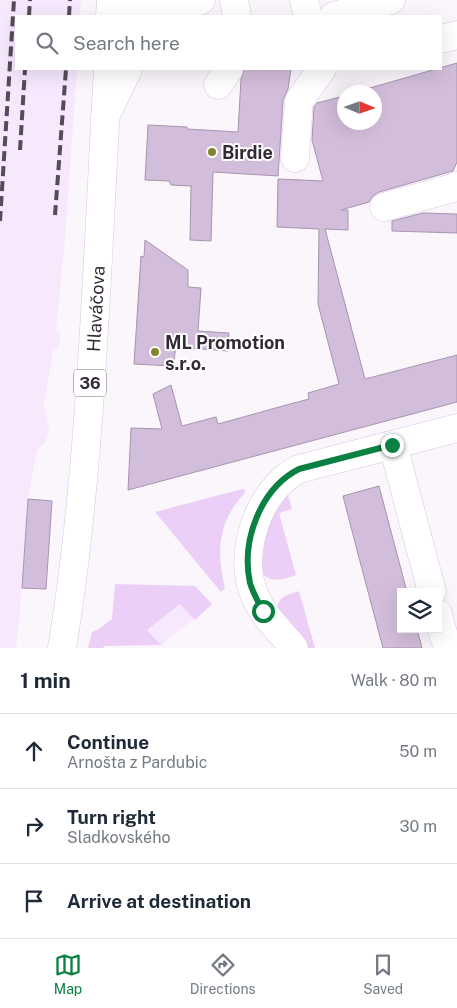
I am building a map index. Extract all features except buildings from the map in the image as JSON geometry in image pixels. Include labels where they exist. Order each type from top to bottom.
[{"type":"street","points":[[110,15],[111,0]]},
{"type":"street","points":[[121,0],[161,15],[201,0]]},
{"type":"street","points":[[234,0],[237,15]]},
{"type":"street","points":[[304,0],[308,15]]},
{"type":"street","points":[[338,15],[391,0]]},
{"type":"street","points":[[442,39],[457,35]]},
{"type":"street","name":"Hlaváčova","points":[[62,648],[76,553],[86,458],[96,308],[108,70]]},
{"type":"street","name":"Hlaváčova","points":[[105,116],[128,70]]},
{"type":"street","points":[[295,158],[300,101],[321,70]]},
{"type":"street","points":[[384,207],[457,186]]},
{"type":"street","points":[[294,648],[263,611],[250,584],[248,554],[250,539],[262,508],[270,494],[289,475],[299,469],[457,428]]},
{"type":"street","points":[[392,445],[431,588]]},
{"type":"street","points":[[442,629],[450,648]]},
{"type":"shaded area","points":[[0,0],[81,0],[80,15],[15,15],[15,70],[77,70],[65,238],[56,329],[61,335],[59,346],[53,351],[44,405],[49,428],[46,441],[37,450],[28,499],[16,648],[0,648]]},
{"type":"shaded area","points":[[242,489],[245,490],[245,493],[236,503],[224,525],[220,549],[225,588],[221,592],[155,512]]},
{"type":"shaded area","points":[[288,495],[292,509],[279,513],[296,575],[274,580],[262,573],[260,560],[269,519]]},
{"type":"shaded area","points":[[115,584],[195,586],[212,604],[195,620],[180,604],[147,630],[161,645],[88,648],[92,632],[112,619]]},
{"type":"shaded area","points":[[299,591],[315,648],[309,648],[278,611],[281,599]]},
{"type":"shaded area","points":[[180,604],[194,619],[161,645],[147,630]]},
{"type":"railway","points":[[0,221],[14,0]]},
{"type":"railway","points":[[29,15],[30,0]]},
{"type":"railway","points":[[69,15],[70,0]]},
{"type":"railway","points":[[20,150],[25,70]]},
{"type":"railway","points":[[55,215],[66,70]]},
{"type":"place","name":"Birdie","points":[[212,152]]},
{"type":"place","name":"ML Promotion s.r.o.","points":[[155,352]]},
{"type":"route","points":[[263,611],[250,584],[248,554],[255,524],[270,494],[289,475],[299,469],[392,445]]}]
